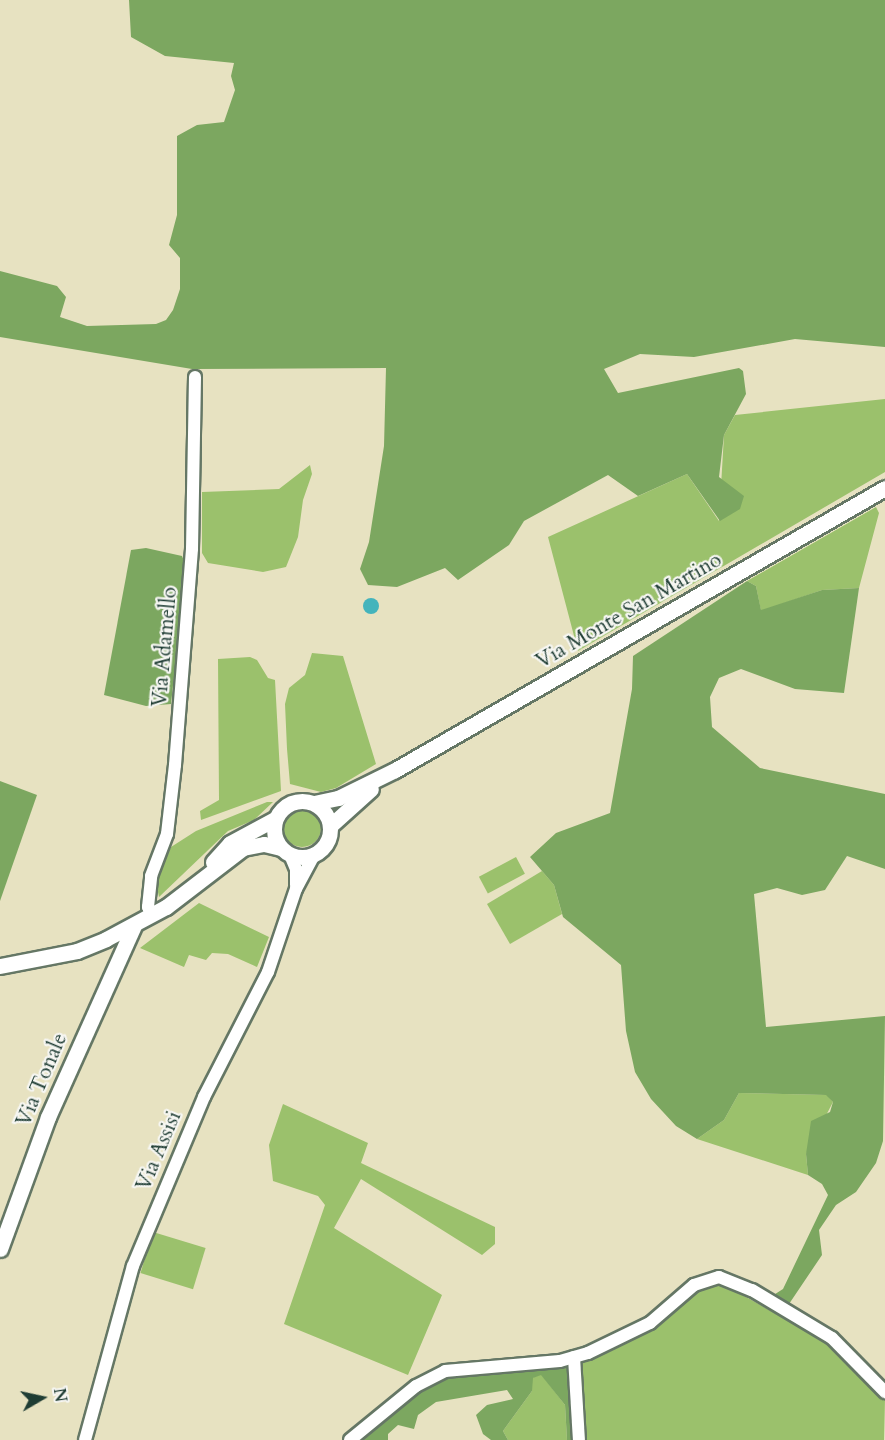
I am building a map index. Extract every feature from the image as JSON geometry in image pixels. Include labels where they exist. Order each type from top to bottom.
[{"type":"street","name":"Via Adamello","points":[[152,916],[148,907],[151,876],[167,834],[175,765],[192,549],[195,377]]},
{"type":"street","name":"Via Monte San Martino","points":[[191,887],[230,843],[275,819],[291,803],[314,803],[339,798],[394,770],[885,488]]},
{"type":"street","name":"Via Monte San Martino","points":[[0,966],[77,951],[134,926],[152,916],[243,848],[264,844],[285,851],[314,855],[326,844],[330,826],[394,770]]},
{"type":"street","points":[[314,803],[325,813],[330,826]]},
{"type":"street","points":[[275,819],[274,835],[285,851]]},
{"type":"street","name":"Via Assisi","points":[[285,851],[296,869],[296,889]]},
{"type":"street","name":"Via Assisi","points":[[85,1440],[133,1266],[200,1107],[268,972],[296,889],[314,855]]},
{"type":"street","name":"Via Tonale","points":[[0,1249],[48,1117],[119,965],[134,926]]},
{"type":"street","points":[[106,939],[112,945],[119,965]]},
{"type":"street","points":[[350,1440],[416,1386],[445,1371],[574,1357],[650,1323],[694,1285],[719,1277],[744,1286],[832,1338],[885,1392]]},
{"type":"street","points":[[574,1357],[579,1440]]},
{"type":"green space","points":[[129,0],[885,0],[885,347],[795,339],[694,357],[640,354],[604,369],[618,393],[739,368],[743,371],[746,394],[724,435],[719,477],[744,496],[740,509],[720,521],[687,474],[638,496],[608,475],[524,521],[509,545],[458,580],[445,568],[397,587],[368,585],[360,569],[369,542],[384,446],[386,368],[192,369],[0,337],[0,271],[57,286],[66,297],[60,317],[87,326],[156,324],[166,320],[173,310],[180,289],[180,258],[169,245],[177,215],[177,136],[197,125],[224,122],[235,90],[231,76],[234,63],[165,56],[131,37]]},
{"type":"green space","points":[[885,399],[885,472],[578,651],[548,537],[687,474],[719,521],[724,435],[735,415]]},
{"type":"green space","points":[[310,465],[312,474],[303,500],[298,537],[286,567],[263,572],[208,563],[202,553],[202,492],[279,489]]},
{"type":"green space","points":[[876,507],[879,513],[859,588],[822,590],[761,611],[756,586],[747,581]]},
{"type":"green space","points":[[146,548],[182,556],[186,566],[171,704],[146,706],[104,695],[131,550]]},
{"type":"green space","points":[[747,581],[756,586],[761,610],[822,590],[859,588],[844,693],[795,689],[741,669],[719,678],[710,697],[712,727],[760,768],[885,794],[885,869],[847,856],[825,890],[802,895],[777,888],[754,894],[766,1027],[885,1016],[883,1141],[876,1163],[856,1192],[836,1205],[819,1230],[822,1255],[789,1304],[772,1296],[783,1289],[828,1195],[822,1184],[808,1175],[806,1154],[811,1121],[830,1112],[833,1102],[826,1095],[739,1093],[724,1120],[697,1139],[676,1126],[651,1099],[635,1072],[626,1031],[621,965],[563,917],[554,885],[530,857],[556,833],[610,813],[632,689],[633,656]]},
{"type":"green space","points":[[312,653],[343,656],[376,764],[336,788],[321,792],[290,784],[287,749],[285,704],[289,688],[305,675]]},
{"type":"green space","points":[[250,657],[257,660],[268,678],[275,680],[281,791],[201,820],[200,811],[219,800],[218,659]]},
{"type":"green space","points":[[0,781],[37,795],[0,901]]},
{"type":"green space","points":[[267,802],[273,802],[254,820],[228,831],[159,897],[156,882],[171,847],[196,831]]},
{"type":"green space","points":[[302,809],[309,810],[315,815],[320,821],[320,835],[315,841],[309,846],[302,847],[295,846],[289,841],[284,835],[283,828],[284,821],[289,815],[295,810]]},
{"type":"green space","points":[[516,857],[525,874],[488,893],[479,877]]},
{"type":"green space","points":[[542,871],[554,885],[562,914],[510,944],[487,904]]},
{"type":"green space","points":[[199,903],[269,937],[257,967],[228,954],[212,953],[206,960],[189,955],[184,967],[140,948]]},
{"type":"green space","points":[[739,1093],[827,1095],[833,1102],[806,1154],[808,1175],[697,1139],[724,1120]]},
{"type":"green space","points":[[283,1104],[368,1143],[361,1163],[495,1227],[495,1244],[482,1255],[361,1179],[334,1228],[442,1295],[408,1375],[284,1324],[325,1205],[318,1196],[273,1181],[269,1145]]},
{"type":"green space","points":[[153,1232],[206,1248],[193,1289],[140,1273]]},
{"type":"green space","points":[[721,1283],[830,1344],[885,1399],[884,1440],[584,1440],[577,1360],[603,1352],[693,1290]]},
{"type":"green space","points":[[569,1362],[575,1440],[567,1440],[565,1405],[541,1375],[533,1378],[532,1391],[503,1431],[508,1440],[491,1440],[483,1434],[476,1415],[487,1405],[513,1399],[507,1390],[436,1402],[418,1415],[414,1429],[398,1425],[388,1434],[388,1440],[359,1440],[430,1382],[446,1376]]},
{"type":"green space","points":[[541,1374],[565,1405],[567,1440],[508,1440],[503,1431],[532,1391],[532,1378]]},
{"type":"water","points":[[368,598],[374,598],[379,606],[377,612],[368,614],[363,609],[363,603]]}]
